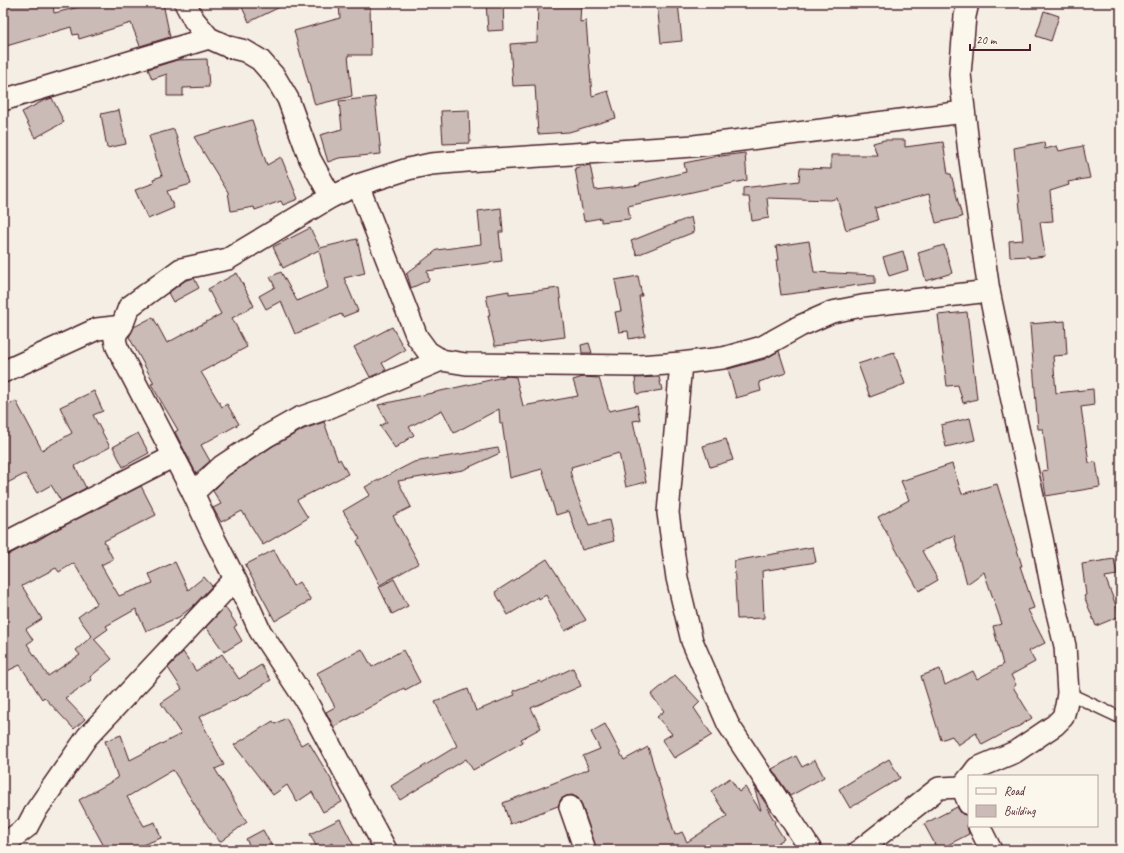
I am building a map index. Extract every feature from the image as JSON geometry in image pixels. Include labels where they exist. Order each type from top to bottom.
[{"type":"street","points":[[185,3],[194,20],[209,38],[245,51],[260,60],[275,77],[288,99],[310,159],[331,198]]},
{"type":"street","points":[[968,3],[965,16],[960,74],[969,153],[989,291],[1065,646],[1068,693],[1063,717],[1055,725],[1015,752],[977,768],[974,775]]},
{"type":"street","points":[[3,100],[209,38]]},
{"type":"street","points":[[386,850],[308,704],[260,631],[193,493],[117,347],[117,332],[122,326],[129,307],[181,269],[228,259],[331,198],[358,185],[408,169],[431,164],[479,160],[694,146],[964,112]]},
{"type":"street","points":[[358,185],[417,337],[428,352],[441,360],[466,364],[639,366],[681,364],[723,358],[762,347],[800,326],[832,312],[862,306],[989,291]]},
{"type":"street","points":[[3,372],[97,329],[114,327],[117,332]]},
{"type":"street","points":[[193,493],[222,466],[267,436],[299,418],[328,408],[441,360]]},
{"type":"street","points":[[681,364],[668,513],[677,578],[692,641],[728,724],[811,850]]},
{"type":"street","points":[[3,544],[174,456]]},
{"type":"street","points":[[3,845],[27,827],[35,812],[87,737],[235,579]]},
{"type":"street","points":[[860,850],[939,788],[968,786]]},
{"type":"street","points":[[570,807],[585,850]]},
{"type":"street","points":[[980,827],[991,850]]},
{"type":"lane","points":[[1068,693],[1121,718]]},
{"type":"building","points":[[3,3],[53,3],[54,13],[88,5],[87,3],[163,3],[170,37],[140,46],[131,23],[79,39],[78,34],[73,35],[71,27],[3,47]]},
{"type":"building","points":[[240,3],[288,3],[249,22]]},
{"type":"building","points":[[339,3],[370,3],[371,55],[348,55],[352,96],[315,105],[294,31],[340,18]]},
{"type":"building","points":[[486,3],[503,3],[504,30],[488,31]]},
{"type":"building","points":[[538,3],[581,3],[580,22],[586,21],[592,96],[608,91],[616,118],[569,132],[538,134],[535,85],[513,86],[510,44],[537,42]]},
{"type":"building","points":[[657,3],[678,3],[682,41],[661,43]]},
{"type":"building","points":[[1044,11],[1059,16],[1051,41],[1036,36]]},
{"type":"building","points":[[207,59],[209,87],[183,88],[183,96],[167,96],[167,74],[152,79],[148,69],[177,60]]},
{"type":"building","points":[[375,97],[381,154],[339,158],[328,162],[320,135],[342,129],[339,101]]},
{"type":"building","points":[[52,98],[64,122],[35,138],[22,112]]},
{"type":"building","points":[[119,110],[126,144],[107,148],[101,114]]},
{"type":"building","points":[[469,110],[470,143],[443,144],[441,111]]},
{"type":"building","points":[[252,120],[267,165],[281,157],[298,199],[283,205],[281,201],[255,210],[254,207],[231,211],[228,192],[194,137]]},
{"type":"building","points":[[174,129],[191,184],[167,191],[174,208],[148,219],[135,190],[154,183],[153,179],[162,176],[149,136]]},
{"type":"building","points":[[884,140],[905,140],[905,147],[943,142],[948,174],[951,174],[962,217],[936,223],[929,194],[875,208],[878,220],[846,230],[837,198],[831,200],[767,198],[769,218],[752,221],[749,197],[743,197],[743,188],[799,181],[800,168],[831,169],[831,155],[877,155],[873,143]]},
{"type":"building","points":[[1044,142],[1045,149],[1057,146],[1059,151],[1083,146],[1090,178],[1068,182],[1069,185],[1050,191],[1053,221],[1040,222],[1045,256],[1029,258],[1029,256],[1010,257],[1009,241],[1023,240],[1014,148]]},
{"type":"building","points":[[745,153],[747,180],[628,206],[630,219],[601,222],[601,218],[584,221],[575,168],[590,165],[595,190],[640,185],[640,183],[686,172],[684,163],[713,157]]},
{"type":"building","points":[[501,208],[503,232],[499,232],[502,261],[427,271],[429,280],[411,288],[406,274],[437,250],[481,244],[478,211]]},
{"type":"building","points":[[691,217],[694,232],[637,255],[631,241]]},
{"type":"building","points":[[310,228],[320,248],[357,239],[365,273],[344,278],[358,311],[343,317],[341,314],[295,334],[281,301],[266,309],[259,296],[275,287],[270,277],[281,272],[297,301],[328,288],[319,250],[283,268],[273,247]]},
{"type":"building","points":[[809,241],[814,272],[875,275],[875,283],[781,295],[776,260],[778,260],[776,246]]},
{"type":"building","points":[[944,245],[952,273],[926,281],[918,253]]},
{"type":"building","points":[[903,251],[908,270],[889,276],[883,257]]},
{"type":"building","points":[[237,273],[254,306],[232,318],[247,347],[201,372],[222,407],[227,404],[239,424],[201,445],[210,461],[196,473],[175,432],[178,430],[151,384],[154,383],[129,337],[134,327],[153,317],[167,343],[221,314],[208,289]]},
{"type":"building","points":[[638,276],[642,296],[639,296],[645,336],[629,339],[628,331],[619,332],[615,312],[621,311],[615,280]]},
{"type":"building","points":[[194,278],[199,288],[173,302],[168,293],[186,280]]},
{"type":"building","points":[[559,288],[565,337],[495,346],[488,316],[490,316],[486,295],[509,291],[509,294]]},
{"type":"building","points":[[967,312],[977,399],[963,403],[958,385],[947,386],[938,315]]},
{"type":"building","points":[[1065,321],[1067,355],[1053,356],[1056,393],[1093,389],[1094,405],[1081,407],[1089,463],[1096,462],[1100,487],[1046,496],[1042,471],[1048,470],[1043,429],[1038,429],[1030,324]]},
{"type":"building","points":[[392,327],[405,350],[382,363],[386,370],[370,377],[354,347]]},
{"type":"building","points":[[589,343],[592,353],[582,353],[581,345]]},
{"type":"building","points":[[779,351],[786,373],[759,382],[761,391],[736,398],[728,369],[765,359]]},
{"type":"building","points":[[894,352],[905,384],[870,397],[858,364]]},
{"type":"building","points":[[508,376],[516,377],[523,406],[578,396],[573,380],[583,377],[599,378],[609,411],[637,405],[640,420],[633,421],[646,482],[626,487],[619,453],[571,467],[572,470],[570,471],[577,495],[589,525],[609,520],[614,541],[582,550],[569,511],[556,515],[542,469],[510,478],[502,423],[500,423],[499,409],[454,433],[442,410],[409,427],[414,435],[395,448],[380,426],[387,422],[378,405]]},
{"type":"building","points":[[659,377],[662,390],[637,394],[635,378]]},
{"type":"building","points":[[94,391],[103,411],[93,415],[110,447],[75,466],[86,488],[61,501],[51,485],[37,493],[25,474],[3,485],[3,408],[16,401],[42,450],[72,433],[60,407]]},
{"type":"building","points":[[970,418],[975,440],[946,447],[941,425]]},
{"type":"building","points":[[324,422],[338,461],[340,459],[348,474],[297,500],[308,518],[263,545],[242,511],[221,522],[213,508],[221,504],[213,491],[229,475],[273,446],[304,429]]},
{"type":"building","points":[[138,433],[149,453],[123,467],[113,447]]},
{"type":"building","points":[[726,439],[733,460],[710,467],[703,446]]},
{"type":"building","points":[[498,448],[500,453],[463,470],[398,481],[411,507],[393,516],[419,563],[380,585],[357,541],[360,539],[343,511],[370,495],[365,487],[414,462]]},
{"type":"building","points":[[952,464],[962,494],[997,484],[1022,566],[1020,566],[1034,608],[1028,610],[1045,643],[1029,651],[1035,662],[1011,675],[1016,685],[1013,687],[1032,718],[1013,730],[1012,729],[982,745],[976,733],[958,745],[952,736],[941,740],[921,676],[940,669],[945,685],[973,671],[977,679],[1003,665],[993,626],[1002,624],[984,572],[967,584],[954,535],[922,551],[938,580],[919,591],[878,517],[909,500],[901,481]]},
{"type":"building","points":[[141,486],[156,515],[104,541],[113,559],[101,565],[119,596],[153,583],[149,574],[175,562],[188,590],[204,577],[212,586],[192,607],[179,617],[146,631],[136,609],[106,626],[108,629],[94,639],[112,659],[90,677],[92,680],[65,698],[85,719],[74,729],[44,697],[42,699],[20,665],[3,673],[3,556],[8,555],[34,541],[35,542]],"holes":[[[74,563],[97,603],[78,617],[92,636],[76,650],[80,655],[48,676],[27,644],[33,640],[26,629],[42,619],[22,586],[56,568],[59,572]]]},
{"type":"building","points":[[813,547],[816,562],[762,571],[764,618],[737,619],[734,561]]},
{"type":"building","points":[[274,550],[293,586],[299,582],[311,600],[275,621],[245,565]]},
{"type":"building","points":[[547,559],[586,620],[565,631],[546,595],[539,599],[538,597],[508,615],[495,592]]},
{"type":"building","points":[[1114,559],[1117,575],[1105,577],[1120,616],[1096,626],[1084,596],[1086,595],[1082,564]]},
{"type":"building","points":[[394,579],[408,606],[392,614],[379,587]]},
{"type":"building","points":[[225,607],[237,625],[234,627],[242,641],[224,652],[206,627]]},
{"type":"building","points":[[362,649],[372,667],[403,650],[420,682],[405,690],[404,688],[334,727],[326,712],[335,707],[317,673]]},
{"type":"building","points":[[183,652],[196,671],[222,654],[239,679],[261,665],[271,680],[247,695],[199,717],[224,765],[215,769],[247,822],[220,842],[199,813],[173,770],[127,797],[144,826],[155,822],[161,838],[129,850],[106,850],[79,800],[118,778],[105,741],[121,735],[130,760],[181,734],[161,703],[182,689],[168,668]]},
{"type":"building","points":[[573,668],[581,686],[531,708],[541,728],[521,739],[523,742],[473,770],[466,759],[400,800],[391,786],[457,746],[435,702],[468,689],[476,711],[515,695],[513,691],[540,681],[541,683]]},
{"type":"building","points":[[675,675],[700,702],[694,708],[712,735],[674,758],[662,740],[672,734],[657,717],[664,711],[651,695]]},
{"type":"building","points":[[286,718],[301,745],[308,741],[332,781],[342,802],[323,812],[312,792],[297,802],[287,785],[273,795],[234,745],[273,721],[275,724]]},
{"type":"building","points":[[605,724],[624,760],[648,747],[675,835],[682,832],[687,842],[727,816],[711,791],[730,778],[739,792],[745,787],[761,810],[753,784],[768,807],[767,808],[775,822],[774,823],[784,839],[766,850],[597,850],[581,803],[578,798],[572,795],[561,799],[558,806],[510,824],[503,803],[589,769],[583,756],[600,749],[591,732]]},
{"type":"building","points":[[796,756],[802,767],[815,760],[824,777],[790,796],[772,769]]},
{"type":"building","points":[[889,759],[900,778],[850,808],[839,789]]},
{"type":"building","points":[[957,807],[962,814],[968,816],[967,826],[969,834],[938,850],[924,824]]},
{"type":"building","points":[[340,819],[356,850],[335,850],[332,843],[318,850],[310,834]]},
{"type":"building","points":[[263,830],[274,850],[252,850],[246,839]]}]
